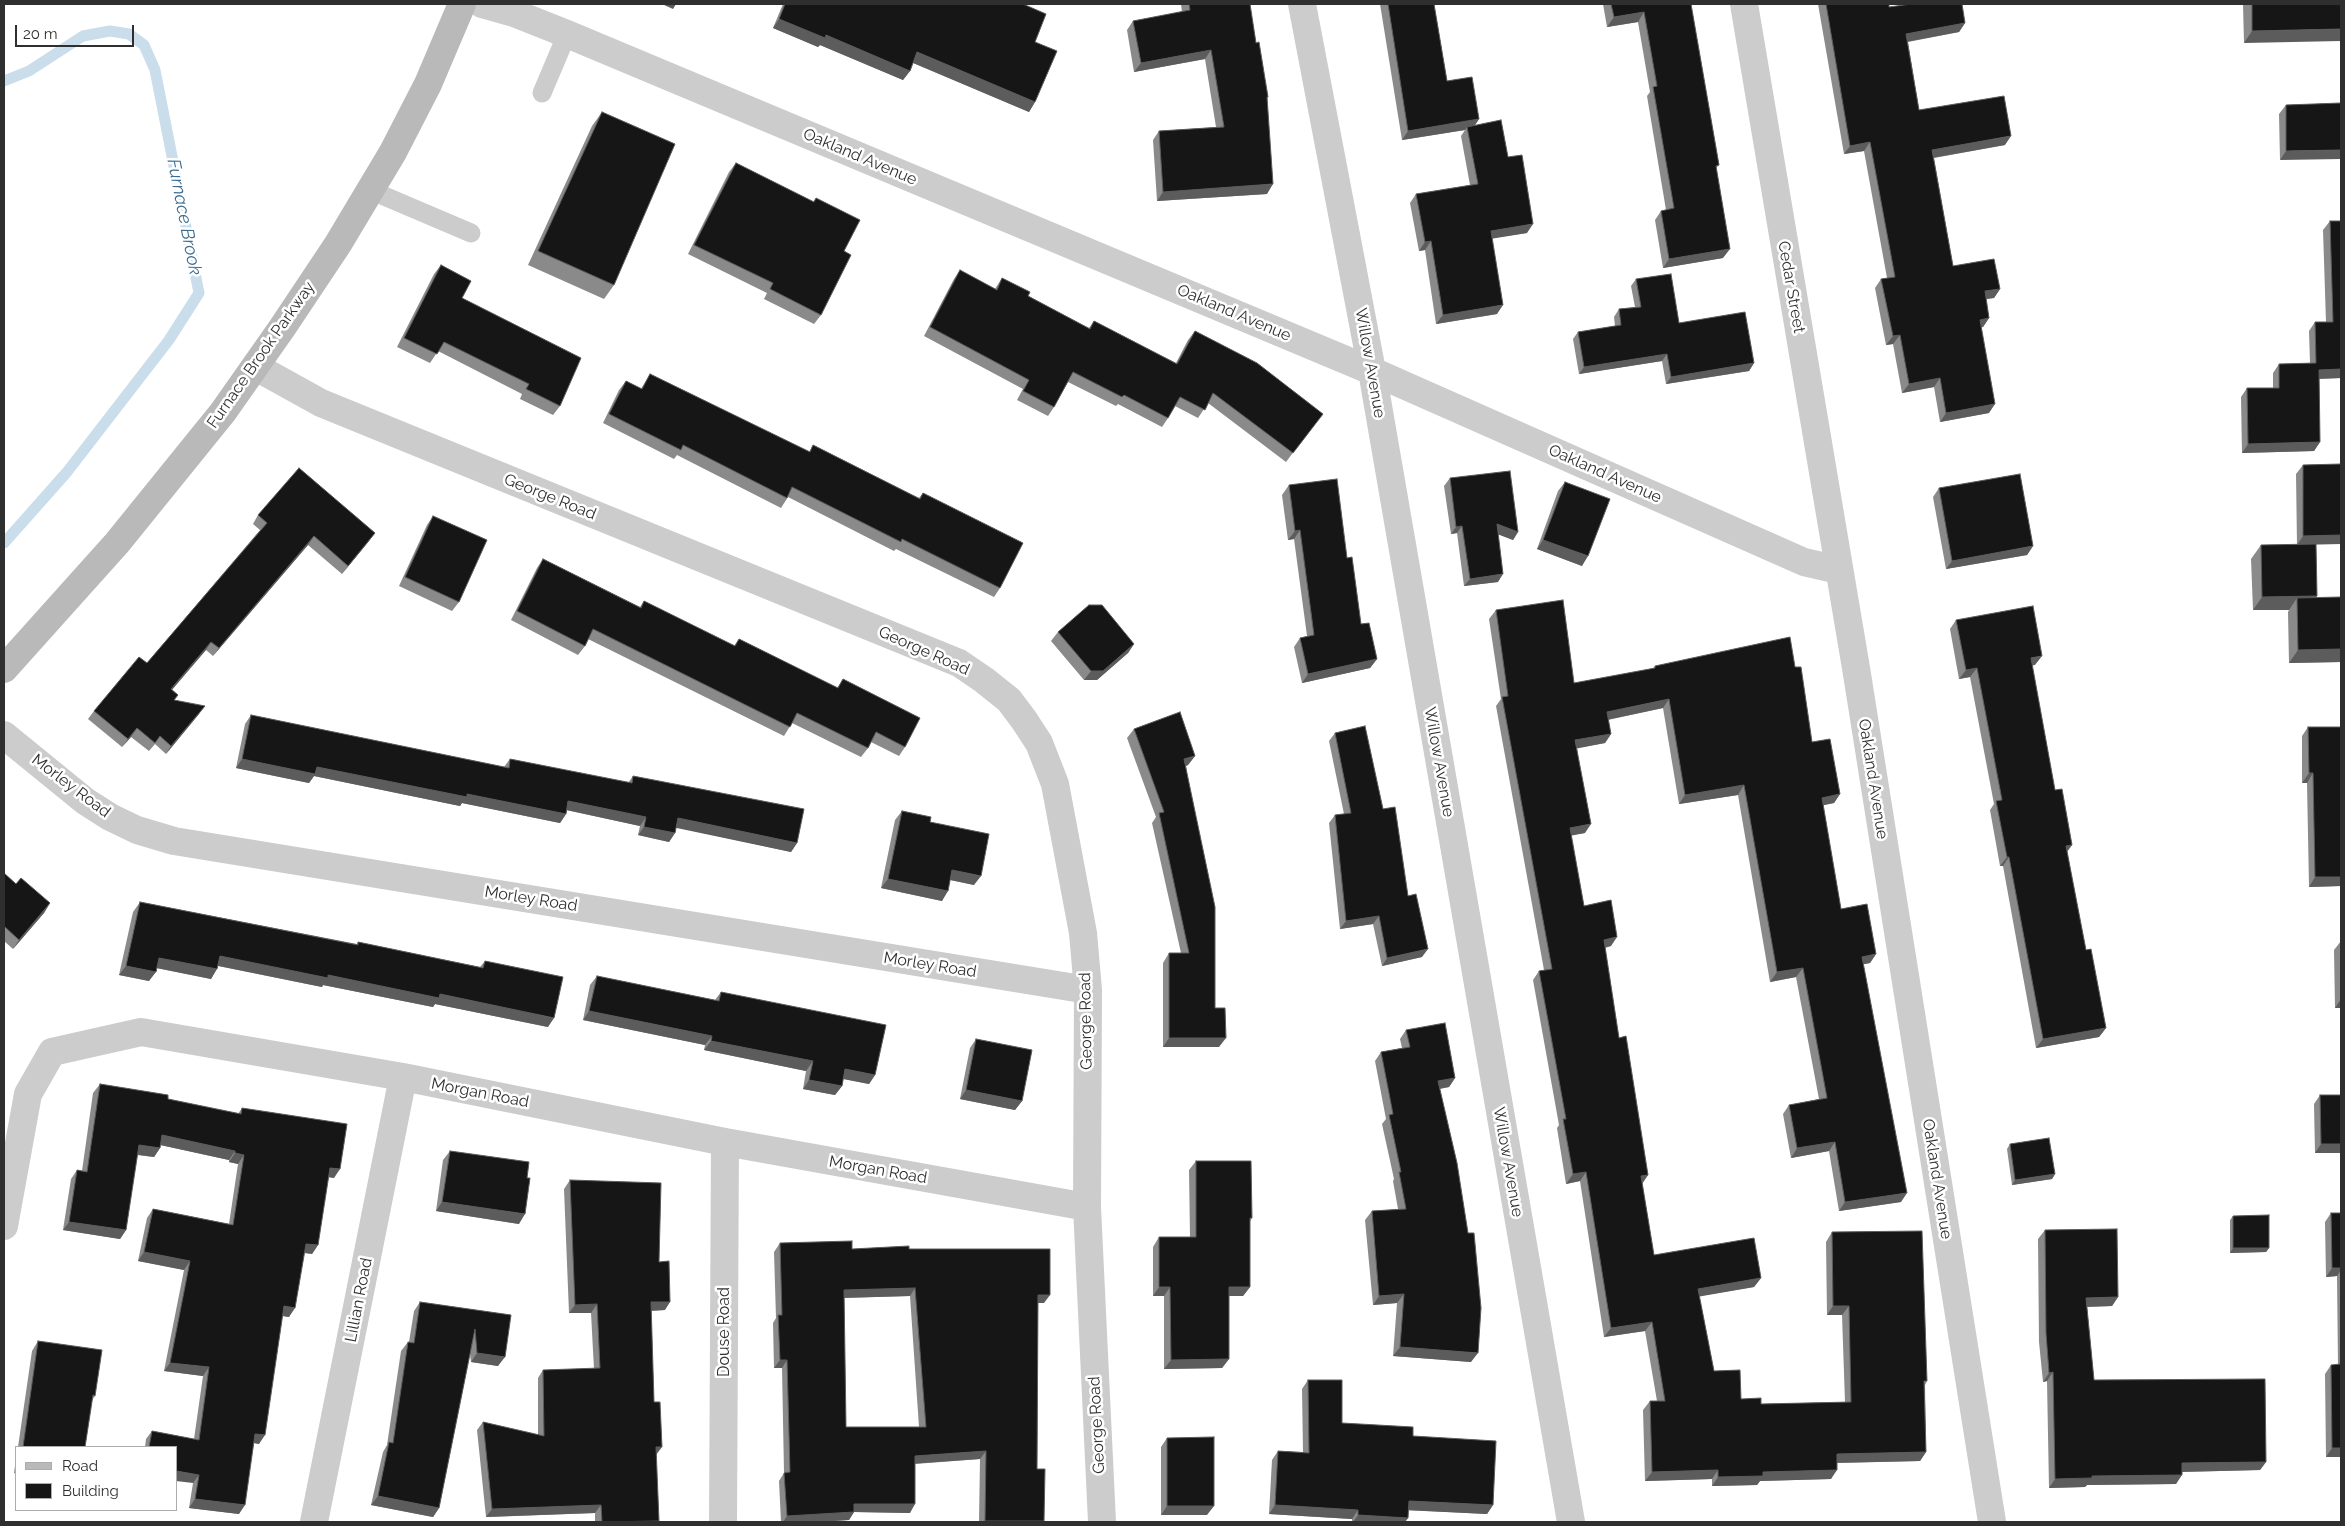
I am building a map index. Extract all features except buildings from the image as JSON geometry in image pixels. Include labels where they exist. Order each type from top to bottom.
[{"type":"main road","name":"Furnace Brook Parkway","points":[[4,669],[117,544],[223,412],[256,367],[313,282],[370,190],[412,117],[462,4]]},
{"type":"street","name":"Oakland Avenue","points":[[482,4],[514,13],[567,34],[1372,371],[1804,562],[1839,570],[1992,1522]]},
{"type":"street","name":"Willow Avenue","points":[[1302,4],[1372,371],[1571,1522]]},
{"type":"street","name":"Cedar Street","points":[[1744,4],[1839,570]]},
{"type":"street","name":"George Road","points":[[256,367],[321,403],[959,663],[1009,700],[1024,720],[1039,743],[1055,784],[1079,902],[1088,990],[1087,1207],[1102,1522]]},
{"type":"street","name":"Morley Road","points":[[4,735],[85,801],[110,817],[138,830],[174,841],[1088,990]]},
{"type":"street","name":"Morgan Road","points":[[4,1226],[28,1094],[52,1052],[141,1032],[403,1077],[725,1142],[1087,1207]]},
{"type":"street","name":"Lillian Road","points":[[314,1522],[403,1077]]},
{"type":"street","name":"Douse Road","points":[[723,1522],[725,1142]]},
{"type":"lane","points":[[542,93],[567,34]]},
{"type":"lane","points":[[370,190],[471,233]]},
{"type":"waterway","name":"Furnace Brook","points":[[4,81],[29,71],[83,36],[110,31],[129,34],[144,45],[155,70],[199,293],[169,340],[67,472],[4,543]]}]
